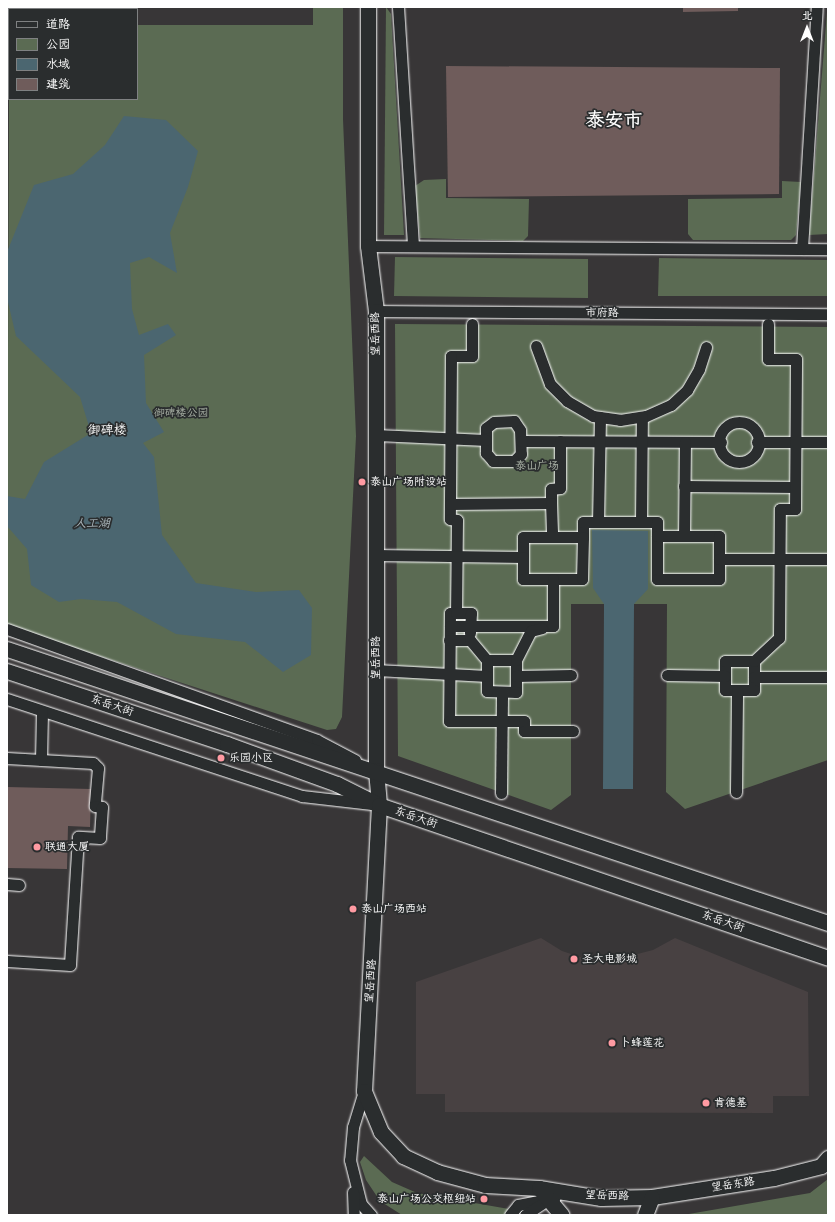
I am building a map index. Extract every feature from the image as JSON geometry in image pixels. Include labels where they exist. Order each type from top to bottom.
[{"type":"main road","name":"望岳西路","points":[[368,7],[368,246],[376,311],[376,770],[379,805],[364,1091],[381,1132],[403,1156],[438,1172],[485,1185],[538,1188],[568,1194],[652,1197]]},
{"type":"main road","name":"东岳大街","points":[[7,649],[327,757],[376,770],[828,923]]},
{"type":"main road","name":"东岳大街","points":[[7,671],[227,744],[337,784],[379,805],[825,957]]},
{"type":"main road","name":"望岳东路","points":[[652,1197],[774,1178],[821,1166],[828,1158]]},
{"type":"main road","points":[[538,1188],[551,1199],[562,1215]]},
{"type":"main road","points":[[645,1215],[652,1197]]},
{"type":"street","points":[[398,7],[413,246]]},
{"type":"street","points":[[802,249],[817,7]]},
{"type":"street","points":[[368,246],[828,249]]},
{"type":"street","name":"市府路","points":[[376,311],[828,314]]},
{"type":"street","points":[[456,613],[457,520],[450,519],[451,356],[472,356],[472,324]]},
{"type":"street","points":[[754,661],[754,690],[725,690],[725,661],[754,661],[779,638],[780,509],[795,509],[796,359],[768,359],[768,324]]},
{"type":"street","points":[[536,346],[550,384],[568,401],[600,417],[620,420],[642,417],[672,405],[687,390],[699,369],[706,347]]},
{"type":"street","points":[[598,522],[600,417]]},
{"type":"street","points":[[641,522],[642,417]]},
{"type":"street","points":[[514,421],[520,430],[521,441],[521,454],[514,461],[493,461],[486,453],[486,428],[494,422],[514,421]]},
{"type":"street","points":[[727,424],[751,424],[758,431],[757,442],[757,453],[749,462],[728,461],[722,454],[721,430],[727,424]]},
{"type":"street","points":[[376,435],[486,440]]},
{"type":"street","points":[[521,441],[721,442]]},
{"type":"street","points":[[552,537],[551,488],[560,488],[560,441]]},
{"type":"street","points":[[684,536],[685,442]]},
{"type":"street","points":[[757,442],[828,442]]},
{"type":"street","points":[[684,486],[795,487]]},
{"type":"street","points":[[450,504],[551,503]]},
{"type":"street","points":[[583,537],[523,537],[523,579],[582,579],[583,537],[583,522],[657,522],[657,536],[657,579],[719,579],[719,536],[657,536]]},
{"type":"street","points":[[376,555],[523,557]]},
{"type":"street","points":[[719,559],[828,559]]},
{"type":"street","points":[[553,579],[553,626]]},
{"type":"street","points":[[553,626],[531,631],[516,660],[516,692],[487,691],[487,660],[470,640],[470,612],[450,612],[449,721],[524,721],[524,731],[573,731]]},
{"type":"street","points":[[450,626],[553,626]]},
{"type":"street","points":[[7,629],[317,740],[376,770]]},
{"type":"street","points":[[449,640],[470,640]]},
{"type":"street","points":[[487,660],[516,660]]},
{"type":"street","points":[[376,670],[449,676],[487,676]]},
{"type":"street","points":[[516,676],[571,675]]},
{"type":"street","points":[[667,675],[725,676]]},
{"type":"street","points":[[754,677],[828,677]]},
{"type":"street","points":[[736,792],[738,690]]},
{"type":"street","points":[[501,793],[502,692]]},
{"type":"street","points":[[7,699],[42,712],[302,796],[379,805]]},
{"type":"street","points":[[41,760],[42,712]]},
{"type":"street","points":[[7,758],[93,763],[98,768],[96,806],[102,807],[100,838],[78,837],[70,965],[7,961]]},
{"type":"street","points":[[7,884],[19,885]]},
{"type":"street","points":[[364,1091],[353,1127],[350,1160],[361,1204],[371,1215]]},
{"type":"street","points":[[352,1170],[354,1215]]},
{"type":"street","points":[[510,1215],[518,1205],[551,1199],[568,1194]]},
{"type":"street","points":[[525,1215],[551,1199]]},
{"type":"street","points":[[538,1215],[549,1206],[551,1199]]},
{"type":"shaded area","name":"卜蜂莲花","points":[[541,938],[562,951],[586,959],[610,961],[653,950],[675,938],[808,992],[809,1096],[773,1096],[773,1113],[445,1112],[445,1094],[416,1094],[416,982]]},
{"type":"green space","points":[[38,7],[137,7],[137,8]]},
{"type":"green space","name":"御碑楼公园","points":[[313,7],[343,7],[343,119],[356,436],[342,717],[336,729],[327,730],[7,626],[9,100],[138,100],[138,25],[313,25]]},
{"type":"green space","points":[[386,7],[391,14],[404,235],[384,235]]},
{"type":"green space","points":[[828,11],[828,234],[809,235],[827,12]]},
{"type":"green space","points":[[446,179],[446,198],[529,199],[528,236],[523,241],[420,238],[415,186],[424,180]]},
{"type":"green space","points":[[782,181],[801,182],[796,235],[791,240],[693,240],[688,234],[688,199],[782,198]]},
{"type":"green space","points":[[395,257],[588,259],[588,298],[394,296]]},
{"type":"green space","points":[[659,258],[828,260],[828,296],[658,296]]},
{"type":"green space","name":"泰山广场","points":[[395,324],[828,327],[828,760],[685,809],[666,792],[667,604],[571,604],[571,795],[551,810],[398,756]]},
{"type":"green space","points":[[364,1156],[392,1182],[417,1193],[509,1209],[507,1215],[402,1215],[380,1201],[366,1180],[360,1162]]},
{"type":"green space","points":[[828,1179],[828,1215],[683,1215],[810,1193]]},
{"type":"water","name":"人工湖","points":[[124,116],[166,120],[198,151],[188,187],[170,233],[177,273],[149,257],[130,263],[132,309],[139,335],[168,324],[176,335],[144,355],[146,403],[164,432],[143,443],[154,457],[162,535],[196,583],[256,592],[299,590],[312,608],[311,655],[283,672],[245,642],[176,634],[117,602],[81,599],[59,602],[31,585],[27,549],[7,526],[7,496],[25,499],[44,462],[91,433],[80,397],[16,336],[7,298],[7,252],[34,185],[73,174],[105,145]]},
{"type":"water","points":[[592,530],[648,531],[648,589],[634,604],[633,789],[603,789],[604,604],[593,588]]},
{"type":"building","points":[[683,7],[738,7],[738,11],[683,12]]},
{"type":"building","points":[[446,66],[780,68],[779,194],[448,197]]},
{"type":"building","name":"联通大厦","points":[[7,787],[91,789],[90,827],[68,826],[67,869],[7,868]]},
{"type":"place","name":"泰山广场附设站","points":[[362,482]]},
{"type":"place","name":"乐园小区","points":[[221,758]]},
{"type":"place","name":"联通大厦","points":[[37,847]]},
{"type":"place","name":"泰山广场西站","points":[[353,909]]},
{"type":"place","name":"圣大电影城","points":[[574,959]]},
{"type":"place","name":"卜蜂莲花","points":[[612,1043]]},
{"type":"place","name":"肯德基","points":[[706,1103]]},
{"type":"place","name":"泰山广场公交枢纽站","points":[[484,1199]]},
{"type":"district","name":"泰安市","points":[[614,121]]},
{"type":"district","name":"御碑楼","points":[[107,430]]}]
